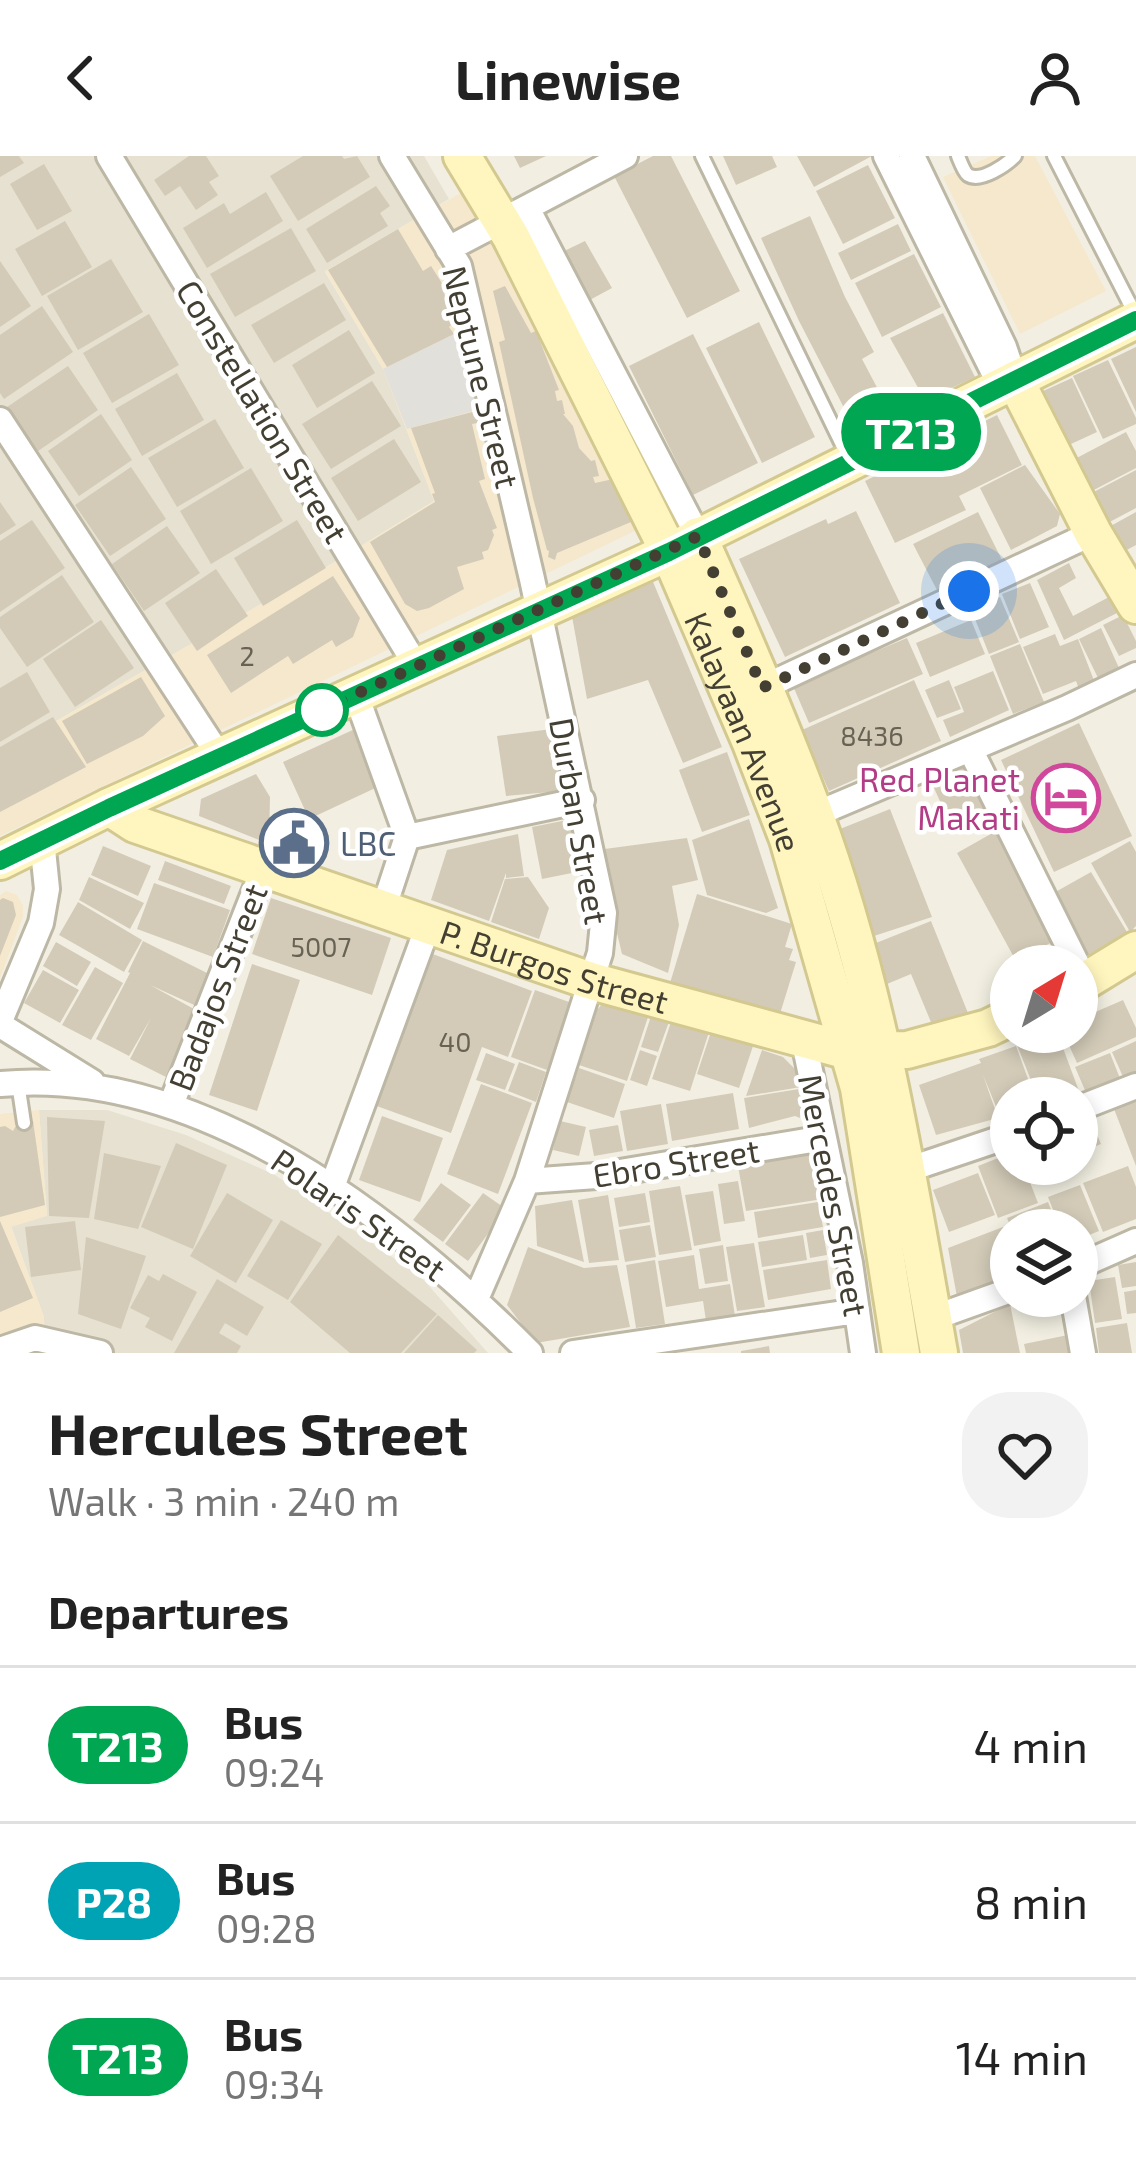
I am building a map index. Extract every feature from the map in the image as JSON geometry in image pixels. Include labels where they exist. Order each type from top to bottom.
[{"type":"main road","name":"Kalayaan Avenue","points":[[462,156],[514,215],[762,688],[814,815],[849,926],[865,1052],[860,1088],[901,1353]]},
{"type":"main road","points":[[0,861],[683,544],[1136,318]]},
{"type":"main road","points":[[1008,383],[1136,605]]},
{"type":"main road","name":"Kalayaan Avenue","points":[[683,544],[904,1171],[936,1336]]},
{"type":"main road","name":"P. Burgos Street","points":[[109,808],[135,824],[591,982],[803,1037],[865,1052],[907,1050],[990,1027]]},
{"type":"main road","points":[[1098,973],[1136,950]]},
{"type":"street","name":"Constellation Street","points":[[109,156],[417,667]]},
{"type":"street","name":"Neptune Street","points":[[392,156],[459,266],[538,612]]},
{"type":"street","points":[[448,249],[625,156]]},
{"type":"street","points":[[886,156],[1008,383]]},
{"type":"street","points":[[912,156],[1004,347],[1008,383]]},
{"type":"street","points":[[0,420],[220,757]]},
{"type":"street","points":[[762,688],[1094,533]]},
{"type":"street","name":"Durban Street","points":[[476,1299],[527,1181],[600,953],[604,913],[538,612]]},
{"type":"street","points":[[814,815],[1136,675]]},
{"type":"street","points":[[356,694],[407,837],[383,910]]},
{"type":"street","points":[[970,749],[1063,945]]},
{"type":"street","points":[[407,837],[582,800]]},
{"type":"street","points":[[0,1023],[41,923],[47,890],[42,840]]},
{"type":"street","name":"Badajos Street","points":[[171,1105],[263,870]]},
{"type":"street","points":[[332,1187],[428,926]]},
{"type":"street","name":"Polaris Street","points":[[0,1023],[99,1087]]},
{"type":"street","name":"Mercedes Street","points":[[803,1037],[850,1263],[863,1353]]},
{"type":"street","name":"Polaris Street","points":[[9,1083],[99,1087],[171,1105],[274,1153],[332,1187],[417,1248],[530,1353]]},
{"type":"street","points":[[1098,1101],[1136,1086]]},
{"type":"street","name":"Ebro Street","points":[[527,1181],[596,1176],[824,1138]]},
{"type":"street","points":[[904,1171],[990,1142]]},
{"type":"street","points":[[1098,1258],[1136,1241]]},
{"type":"street","points":[[936,1336],[990,1303]]},
{"type":"street","points":[[573,1353],[857,1311]]},
{"type":"street","points":[[1076,1317],[1082,1353]]},
{"type":"street","points":[[0,1350],[35,1338],[100,1353]]},
{"type":"lane","points":[[702,156],[850,461]]},
{"type":"lane","points":[[958,156],[965,171],[979,177],[1015,156]]},
{"type":"lane","points":[[1054,156],[1136,318]]},
{"type":"lane","points":[[9,1083],[24,1123]]},
{"type":"shaded area","points":[[0,156],[424,156],[449,199],[325,272],[383,369],[434,501],[0,753]]},
{"type":"shaded area","points":[[991,156],[1035,156],[1106,291],[1020,334],[943,177]]},
{"type":"shaded area","points":[[466,190],[641,528],[0,836],[0,753],[434,501],[383,369],[325,271]]},
{"type":"shaded area","points":[[462,330],[481,409],[407,429],[383,369]]},
{"type":"shaded area","points":[[6,891],[17,895],[23,917],[0,978],[0,895]]},
{"type":"shaded area","points":[[39,1110],[107,1110],[186,1135],[275,1175],[422,1278],[488,1353],[45,1353],[44,1317],[11,1226],[47,1215]]},
{"type":"shaded area","points":[[39,1110],[47,1216],[11,1227],[44,1317],[45,1353],[0,1353],[0,1114]]},
{"type":"building","points":[[0,156],[19,156],[24,163],[0,177]]},
{"type":"building","points":[[189,156],[206,156],[219,176],[209,182],[218,195],[196,210],[180,186],[165,196],[154,180]]},
{"type":"building","points":[[303,156],[357,156],[370,177],[298,221],[270,176]]},
{"type":"building","points":[[514,156],[546,156],[520,168]]},
{"type":"building","points":[[653,156],[671,156],[740,291],[687,318],[614,176]]},
{"type":"building","points":[[723,156],[772,156],[777,167],[736,185]]},
{"type":"building","points":[[797,156],[872,156],[814,187]]},
{"type":"building","points":[[44,164],[72,211],[37,230],[10,184]]},
{"type":"building","points":[[868,165],[895,218],[843,244],[816,191]]},
{"type":"building","points":[[376,186],[390,206],[380,213],[388,226],[327,263],[306,229]]},
{"type":"building","points":[[266,192],[283,221],[207,268],[183,228],[224,203],[230,214]]},
{"type":"building","points":[[810,216],[874,352],[862,359],[891,414],[856,431],[761,238]]},
{"type":"building","points":[[65,221],[92,267],[42,296],[15,249]]},
{"type":"building","points":[[898,224],[911,251],[851,280],[838,253]]},
{"type":"building","points":[[291,228],[316,271],[235,317],[210,274]]},
{"type":"building","points":[[398,229],[423,271],[431,266],[445,288],[454,334],[387,367],[328,270]]},
{"type":"building","points":[[585,241],[612,288],[586,302],[558,254]]},
{"type":"building","points":[[914,254],[941,307],[882,337],[855,283]]},
{"type":"building","points":[[111,259],[143,312],[78,350],[47,296]]},
{"type":"building","points":[[0,261],[31,306],[0,327]]},
{"type":"building","points":[[324,283],[346,320],[274,363],[251,325]]},
{"type":"building","points":[[505,286],[531,333],[536,331],[559,390],[555,391],[557,401],[562,400],[563,414],[573,426],[579,448],[595,460],[599,476],[593,477],[595,483],[618,478],[621,484],[615,487],[631,522],[557,553],[555,560],[548,557],[499,342],[505,340],[493,291]]},
{"type":"building","points":[[42,306],[73,352],[4,399],[0,393],[0,335]]},
{"type":"building","points":[[943,313],[975,377],[925,400],[890,338]]},
{"type":"building","points":[[149,314],[179,365],[112,403],[83,353]]},
{"type":"building","points":[[759,322],[815,437],[762,463],[706,348]]},
{"type":"building","points":[[349,330],[375,373],[317,408],[292,365]]},
{"type":"building","points":[[693,334],[758,463],[693,495],[629,366]]},
{"type":"building","points":[[1136,347],[1136,412],[1111,359]]},
{"type":"building","points":[[1108,360],[1136,424],[1103,439],[1073,376]]},
{"type":"building","points":[[68,366],[98,410],[38,451],[7,407]]},
{"type":"building","points":[[177,373],[204,420],[142,456],[115,409]]},
{"type":"building","points":[[1072,378],[1097,432],[1058,450],[1032,396]]},
{"type":"building","points":[[372,381],[401,426],[331,469],[302,424]]},
{"type":"building","points":[[480,410],[483,422],[472,424],[485,479],[479,481],[497,528],[492,530],[488,550],[482,552],[484,559],[457,567],[464,589],[417,611],[405,604],[370,542],[435,502],[411,428]]},
{"type":"building","points":[[101,414],[132,460],[79,496],[48,451]]},
{"type":"building","points":[[997,415],[1022,465],[959,496],[966,510],[895,543],[865,481]]},
{"type":"building","points":[[215,419],[244,468],[177,507],[148,458]]},
{"type":"building","points":[[1126,432],[1136,451],[1136,468],[1088,493],[1071,461]]},
{"type":"building","points":[[394,439],[421,482],[358,521],[331,478]]},
{"type":"building","points":[[1025,465],[1060,514],[1057,526],[1011,550],[980,488]]},
{"type":"building","points":[[131,467],[166,519],[110,556],[75,505]]},
{"type":"building","points":[[251,468],[283,521],[211,564],[180,511]]},
{"type":"building","points":[[1136,470],[1136,508],[1104,525],[1088,495]]},
{"type":"building","points":[[0,502],[16,525],[0,535]]},
{"type":"building","points":[[856,511],[900,603],[785,657],[739,559],[826,519],[828,524]]},
{"type":"building","points":[[978,512],[1002,560],[938,592],[913,544]]},
{"type":"building","points":[[1136,512],[1136,545],[1121,553],[1107,528]]},
{"type":"building","points":[[32,520],[65,568],[0,612],[0,541]]},
{"type":"building","points":[[297,520],[326,568],[263,606],[234,558]]},
{"type":"building","points":[[167,526],[200,573],[144,611],[112,564]]},
{"type":"building","points":[[1069,563],[1076,578],[1059,588],[1073,616],[1109,597],[1119,612],[1064,640],[1037,580]]},
{"type":"building","points":[[216,569],[248,616],[197,651],[165,603]]},
{"type":"building","points":[[62,575],[94,622],[27,667],[0,628],[0,617]]},
{"type":"building","points":[[333,576],[360,618],[353,637],[336,647],[332,640],[293,664],[288,656],[231,693],[207,655]]},
{"type":"building","points":[[651,577],[722,747],[683,763],[648,680],[587,699],[571,611]]},
{"type":"building","points":[[1030,583],[1049,627],[1020,639],[1002,594]]},
{"type":"building","points":[[1000,597],[1019,642],[989,654],[971,609]]},
{"type":"building","points":[[1123,615],[1136,648],[1119,656],[1103,625]]},
{"type":"building","points":[[101,620],[134,668],[75,707],[43,659]]},
{"type":"building","points":[[971,620],[985,654],[930,677],[916,643]]},
{"type":"building","points":[[1101,628],[1119,668],[1098,678],[1079,639]]},
{"type":"building","points":[[1055,634],[1060,646],[1078,639],[1095,683],[1079,689],[1076,681],[1043,694],[1023,647]]},
{"type":"building","points":[[907,638],[923,674],[809,723],[793,686]]},
{"type":"building","points":[[1020,644],[1044,702],[1013,714],[990,656]]},
{"type":"building","points":[[993,671],[1009,710],[950,737],[943,720],[964,712],[954,687]]},
{"type":"building","points":[[27,672],[50,712],[0,742],[0,688]]},
{"type":"building","points":[[141,677],[165,716],[143,736],[87,764],[62,721]]},
{"type":"building","points":[[914,680],[941,741],[829,791],[802,730]]},
{"type":"building","points":[[949,680],[961,709],[937,718],[925,690]]},
{"type":"building","points":[[53,717],[86,767],[0,812],[0,747]]},
{"type":"building","name":"Red Planet Makati","points":[[1079,723],[1132,836],[1054,872],[1001,760]]},
{"type":"building","points":[[357,728],[384,784],[309,819],[283,762]]},
{"type":"building","points":[[552,729],[562,791],[506,796],[497,736]]},
{"type":"building","points":[[727,752],[750,815],[702,832],[679,770]]},
{"type":"building","points":[[971,762],[991,809],[951,826],[930,779]]},
{"type":"building","points":[[256,774],[270,797],[269,844],[199,816],[201,799]]},
{"type":"building","points":[[890,809],[932,917],[874,936],[835,831]]},
{"type":"building","points":[[572,819],[582,871],[542,879],[532,827]]},
{"type":"building","points":[[749,819],[778,908],[766,913],[707,895],[692,840]]},
{"type":"building","points":[[996,831],[1056,940],[1046,945],[1007,945],[957,853]]},
{"type":"building","points":[[518,834],[524,876],[506,878],[506,873],[489,921],[431,900],[447,850]]},
{"type":"building","points":[[687,838],[698,880],[672,886],[679,925],[668,973],[622,954],[597,850]]},
{"type":"building","points":[[1130,841],[1136,852],[1136,926],[1130,932],[1091,863]]},
{"type":"building","points":[[103,846],[151,866],[138,896],[91,875]]},
{"type":"building","points":[[165,861],[231,886],[224,904],[158,880]]},
{"type":"building","points":[[1091,872],[1127,932],[1098,949],[1098,945],[1080,945],[1050,895]]},
{"type":"building","points":[[89,877],[144,903],[130,929],[79,900]]},
{"type":"building","points":[[528,877],[549,908],[539,939],[491,922],[505,879]]},
{"type":"building","points":[[154,883],[230,910],[213,957],[137,929]]},
{"type":"building","points":[[697,894],[792,924],[785,947],[793,949],[789,960],[796,962],[779,1017],[670,983]]},
{"type":"building","points":[[271,898],[391,938],[372,995],[252,954]]},
{"type":"building","points":[[0,900],[13,902],[16,915],[0,956]]},
{"type":"building","points":[[78,902],[142,940],[124,972],[59,935]]},
{"type":"building","points":[[931,921],[968,1013],[933,1027],[911,974],[887,984],[871,945]]},
{"type":"building","points":[[143,941],[217,978],[203,1009],[150,985],[205,1015],[172,1080],[130,1059],[151,1018],[129,1056],[96,1039]]},
{"type":"building","points":[[56,942],[91,962],[77,986],[43,966]]},
{"type":"building","points":[[430,953],[532,991],[508,1057],[482,1047],[451,1133],[374,1105]]},
{"type":"building","points":[[252,964],[300,980],[257,1111],[209,1095]]},
{"type":"building","points":[[95,967],[123,983],[91,1040],[62,1025]]},
{"type":"building","points":[[43,970],[79,990],[60,1023],[24,1003]]},
{"type":"building","points":[[535,990],[572,1003],[547,1070],[511,1057]]},
{"type":"building","points":[[1123,1000],[1136,1037],[1077,1063],[1072,1053],[1098,1053],[1098,1011]]},
{"type":"building","points":[[603,1003],[649,1014],[627,1081],[579,1065]]},
{"type":"building","points":[[652,1013],[670,1019],[658,1052],[641,1047]]},
{"type":"building","points":[[672,1019],[709,1032],[690,1091],[652,1079]]},
{"type":"building","points":[[711,1032],[753,1046],[739,1088],[697,1074]]},
{"type":"building","points":[[1136,1041],[1136,1074],[1124,1079],[1112,1052]]},
{"type":"building","points":[[640,1050],[657,1056],[647,1086],[630,1080]]},
{"type":"building","points":[[762,1050],[783,1057],[795,1069],[801,1087],[746,1096]]},
{"type":"building","points":[[486,1053],[515,1064],[505,1090],[476,1080]]},
{"type":"building","points":[[1019,1053],[1027,1077],[990,1077],[990,1092],[983,1075],[990,1095],[990,1120],[936,1135],[919,1085],[981,1063],[979,1059]]},
{"type":"building","points":[[1020,1053],[1065,1053],[1074,1077],[1030,1077]]},
{"type":"building","points":[[1110,1053],[1121,1081],[1098,1090],[1098,1077],[1079,1077],[1075,1067]]},
{"type":"building","points":[[519,1062],[546,1072],[536,1102],[508,1091]]},
{"type":"building","points":[[579,1068],[625,1084],[614,1118],[567,1102]]},
{"type":"building","points":[[481,1084],[532,1103],[498,1194],[447,1174]]},
{"type":"building","points":[[799,1089],[800,1118],[749,1128],[744,1098]]},
{"type":"building","points":[[733,1093],[739,1129],[672,1141],[666,1104]]},
{"type":"building","points":[[1136,1101],[1136,1166],[1114,1109]]},
{"type":"building","points":[[661,1104],[668,1144],[627,1151],[620,1111]]},
{"type":"building","points":[[382,1116],[443,1138],[420,1202],[359,1180]]},
{"type":"building","points":[[47,1117],[105,1121],[89,1218],[49,1216]]},
{"type":"building","points":[[33,1121],[45,1205],[0,1217],[0,1127],[13,1131],[17,1124]]},
{"type":"building","points":[[560,1121],[586,1127],[579,1156],[553,1150]]},
{"type":"building","points":[[618,1125],[623,1151],[594,1156],[589,1130]]},
{"type":"building","points":[[176,1143],[227,1165],[193,1249],[141,1227]]},
{"type":"building","points":[[104,1153],[161,1166],[138,1229],[94,1219]]},
{"type":"building","points":[[815,1154],[823,1199],[746,1211],[738,1166]]},
{"type":"building","points":[[990,1161],[990,1185],[1031,1185],[1038,1203],[1022,1209],[995,1209],[978,1166]]},
{"type":"building","points":[[1128,1166],[1136,1187],[1136,1219],[1103,1232],[1098,1209],[1094,1209],[1084,1185],[1098,1185],[1098,1177]]},
{"type":"building","points":[[978,1173],[993,1209],[990,1217],[949,1232],[933,1190]]},
{"type":"building","points":[[738,1181],[745,1221],[724,1224],[718,1184]]},
{"type":"building","points":[[441,1183],[471,1205],[443,1242],[413,1220]]},
{"type":"building","points":[[1080,1185],[1090,1209],[1053,1209],[1048,1197]]},
{"type":"building","points":[[680,1186],[692,1250],[659,1255],[649,1191]]},
{"type":"building","points":[[713,1191],[721,1241],[694,1246],[685,1195]]},
{"type":"building","points":[[227,1193],[273,1220],[236,1283],[190,1256]]},
{"type":"building","points":[[483,1193],[506,1209],[468,1261],[445,1244]]},
{"type":"building","points":[[645,1193],[650,1222],[619,1227],[614,1198]]},
{"type":"building","points":[[608,1195],[619,1260],[589,1263],[578,1200]]},
{"type":"building","points":[[572,1200],[584,1262],[537,1246],[535,1206]]},
{"type":"building","points":[[818,1202],[823,1227],[758,1238],[754,1212]]},
{"type":"building","points":[[281,1220],[322,1244],[288,1300],[247,1276]]},
{"type":"building","points":[[0,1221],[33,1298],[0,1312]]},
{"type":"building","points":[[75,1221],[81,1270],[31,1277],[25,1227]]},
{"type":"building","points":[[650,1225],[656,1257],[625,1262],[619,1230]]},
{"type":"building","points":[[823,1230],[827,1255],[810,1258],[806,1233]]},
{"type":"building","points":[[990,1232],[990,1283],[957,1297],[948,1248]]},
{"type":"building","points":[[338,1235],[437,1314],[401,1353],[350,1353],[290,1302]]},
{"type":"building","points":[[803,1235],[807,1260],[762,1267],[758,1242]]},
{"type":"building","points":[[86,1237],[146,1256],[121,1329],[78,1314]]},
{"type":"building","points":[[754,1243],[765,1307],[737,1311],[726,1247]]},
{"type":"building","points":[[723,1245],[728,1281],[705,1284],[699,1249]]},
{"type":"building","points":[[528,1247],[584,1268],[617,1265],[630,1327],[536,1343],[507,1305]]},
{"type":"building","points":[[694,1255],[699,1289],[730,1284],[735,1316],[706,1321],[703,1301],[666,1307],[658,1261]]},
{"type":"building","points":[[655,1260],[665,1324],[636,1328],[626,1265]]},
{"type":"building","points":[[827,1260],[831,1289],[768,1300],[763,1270]]},
{"type":"building","points":[[1136,1262],[1136,1286],[1122,1288],[1118,1265]]},
{"type":"building","points":[[163,1274],[197,1292],[172,1341],[145,1327],[150,1318],[130,1308],[148,1275],[159,1281]]},
{"type":"building","points":[[1115,1277],[1122,1319],[1095,1323],[1098,1280]]},
{"type":"building","points":[[217,1279],[264,1307],[247,1336],[225,1323],[219,1333],[241,1346],[237,1353],[174,1353]]},
{"type":"building","points":[[1136,1290],[1136,1313],[1127,1314],[1124,1292]]},
{"type":"building","points":[[990,1314],[1013,1317],[1020,1353],[963,1353],[959,1330]]},
{"type":"building","points":[[438,1315],[477,1350],[404,1353]]},
{"type":"building","points":[[1127,1323],[1132,1353],[1099,1353],[1096,1328]]},
{"type":"building","points":[[1068,1335],[1071,1353],[1026,1353],[1024,1344]]},
{"type":"building","points":[[769,1346],[770,1353],[741,1353],[741,1351]]},
{"type":"bus line","name":"T213","points":[[0,861],[669,552],[1136,320]]},
{"type":"place","name":"Red Planet Makati","points":[[1066,798]]},
{"type":"place","name":"LBC","points":[[294,843]]},
{"type":"route","points":[[322,710],[698,536],[762,688],[969,591]]}]
